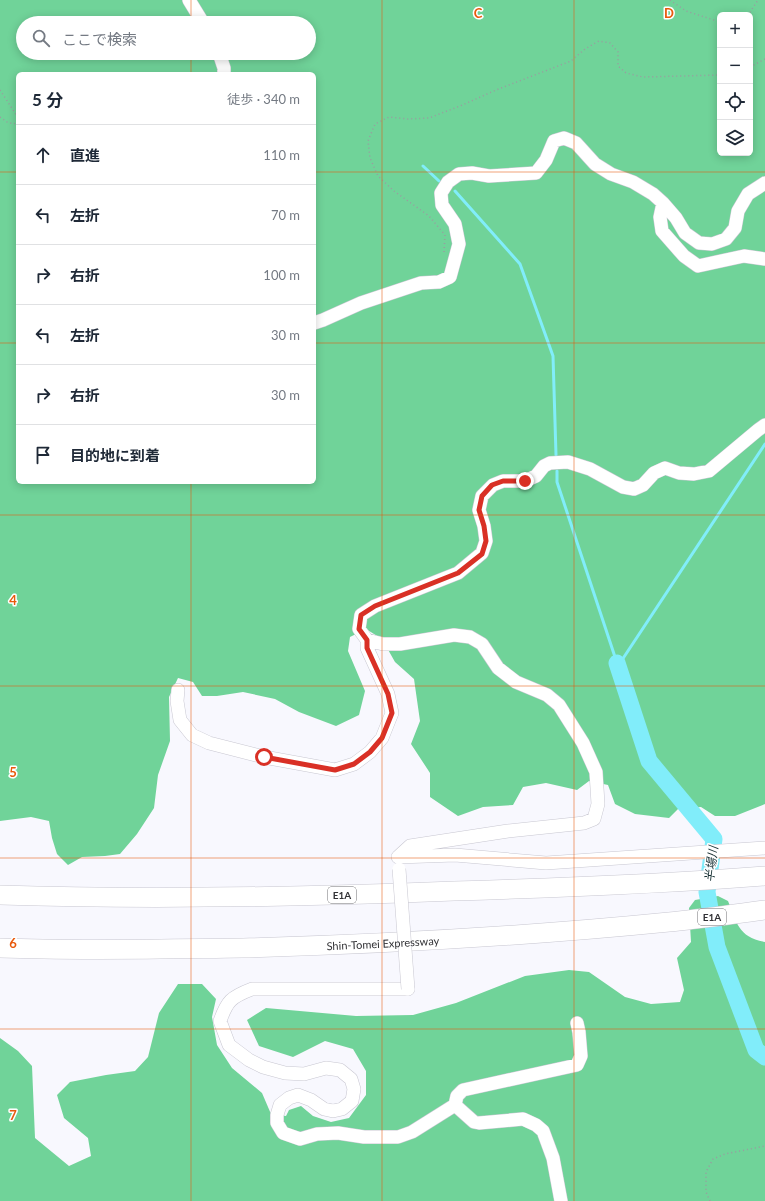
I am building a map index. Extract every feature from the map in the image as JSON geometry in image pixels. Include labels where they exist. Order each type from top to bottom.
[{"type":"highway","name":"E1A","points":[[0,895],[80,897],[348,895],[684,882],[765,876]]},
{"type":"highway","name":"Shin-Tomei Expressway","points":[[0,948],[60,950],[340,945],[512,935],[670,922],[760,911]]},
{"type":"street","points":[[189,0],[199,16]]},
{"type":"street","points":[[221,60],[224,72]]},
{"type":"street","points":[[316,322],[361,303],[421,283],[439,282],[450,277],[459,244],[455,224],[442,205],[441,193],[448,182],[459,174],[472,173],[489,176],[536,173],[546,160],[554,141],[564,138],[576,143],[594,164],[611,174],[633,182],[653,194],[676,218],[685,234],[699,243],[712,244],[726,239],[735,228],[738,211],[748,194],[765,183]]},
{"type":"street","points":[[663,203],[660,217],[662,231],[684,256],[698,266],[744,256],[765,259]]},
{"type":"street","points":[[178,690],[177,701],[180,720],[192,735],[208,743],[264,757],[335,770],[354,764],[370,752],[382,738],[392,713],[388,694],[367,648],[367,640],[359,629],[361,615],[375,606],[458,573],[482,554],[486,541],[484,526],[479,510],[482,496],[492,485],[503,481],[525,481],[536,476],[544,466],[550,463],[568,462],[590,469],[623,487],[634,488],[643,485],[654,473],[664,468],[679,473],[694,474],[709,471],[765,425]]},
{"type":"street","points":[[367,640],[383,644],[400,644],[454,635],[470,637],[482,644],[498,668],[516,682],[547,695],[560,705],[584,743],[596,772],[598,804],[594,819],[584,823],[508,831],[410,846],[398,863],[408,989],[252,989],[237,995],[224,1007],[220,1022],[229,1045],[249,1060],[263,1067],[285,1073],[304,1074],[326,1068],[340,1070],[351,1079],[354,1089],[352,1101],[342,1109],[333,1111],[324,1109],[311,1100],[298,1095],[289,1098],[280,1104],[277,1115],[277,1124],[283,1133],[300,1139],[317,1134],[338,1133],[364,1137],[398,1137],[412,1132],[455,1105],[457,1096],[463,1090],[577,1065],[581,1056],[577,1023]]},
{"type":"street","points":[[398,863],[456,855],[546,862],[765,848]]},
{"type":"street","points":[[455,1105],[474,1122],[479,1123],[523,1119],[536,1125],[543,1131],[553,1158],[561,1201]]},
{"type":"path","points":[[670,0],[686,11],[717,21]]},
{"type":"path","points":[[750,12],[758,0]]},
{"type":"path","points":[[444,257],[445,235],[429,216],[394,191],[378,176],[370,158],[368,141],[375,124],[389,116],[408,119],[429,118],[571,61],[585,49],[599,41],[610,43],[618,52],[618,66],[626,73],[643,77],[717,75]]},
{"type":"path","points":[[753,65],[765,58]]},
{"type":"path","points":[[0,90],[16,114]]},
{"type":"path","points":[[0,117],[7,122],[14,124],[16,122]]},
{"type":"path","points":[[710,1201],[706,1192],[706,1172],[713,1159],[725,1154],[765,1146]]},
{"type":"green space","points":[[0,0],[765,0],[765,804],[735,816],[715,816],[701,807],[678,809],[669,818],[635,814],[615,804],[608,785],[589,781],[577,790],[546,783],[523,787],[513,805],[483,807],[458,816],[430,797],[430,773],[411,744],[420,721],[414,679],[395,662],[382,639],[366,629],[350,637],[348,651],[365,691],[359,715],[336,726],[299,712],[275,699],[243,692],[217,696],[202,696],[193,682],[178,678],[169,697],[170,741],[158,775],[154,808],[137,834],[120,854],[82,857],[68,865],[57,854],[49,821],[31,817],[0,821]]},
{"type":"green space","points":[[718,896],[728,901],[740,928],[744,933],[756,940],[765,942],[765,1201],[0,1201],[0,1038],[18,1051],[32,1066],[35,1138],[69,1166],[91,1156],[88,1138],[64,1118],[57,1095],[70,1082],[135,1071],[148,1057],[159,1013],[178,984],[202,984],[216,999],[212,1017],[217,1045],[232,1068],[262,1093],[271,1114],[286,1116],[289,1110],[301,1106],[313,1116],[331,1122],[349,1118],[366,1095],[366,1071],[353,1049],[325,1041],[293,1057],[259,1046],[247,1020],[266,1008],[356,1016],[413,1015],[456,1003],[525,976],[569,970],[589,972],[625,997],[651,1004],[680,1002],[684,990],[677,958],[691,942],[689,908],[695,900]]},
{"type":"waterway","points":[[423,166],[439,181]]},
{"type":"waterway","points":[[455,191],[520,264],[553,356],[556,455]]},
{"type":"waterway","points":[[618,666],[765,444]]},
{"type":"waterway","points":[[557,471],[557,482],[617,663]]},
{"type":"waterway","name":"半場川","points":[[617,663],[649,761],[714,839],[707,892],[717,947],[756,1050],[765,1057]]},
{"type":"route","points":[[264,757],[335,770],[354,764],[370,752],[382,738],[392,713],[388,694],[367,648],[367,640],[359,629],[361,615],[375,606],[458,573],[482,554],[486,541],[484,526],[479,510],[482,496],[492,485],[503,481],[525,481]]}]
